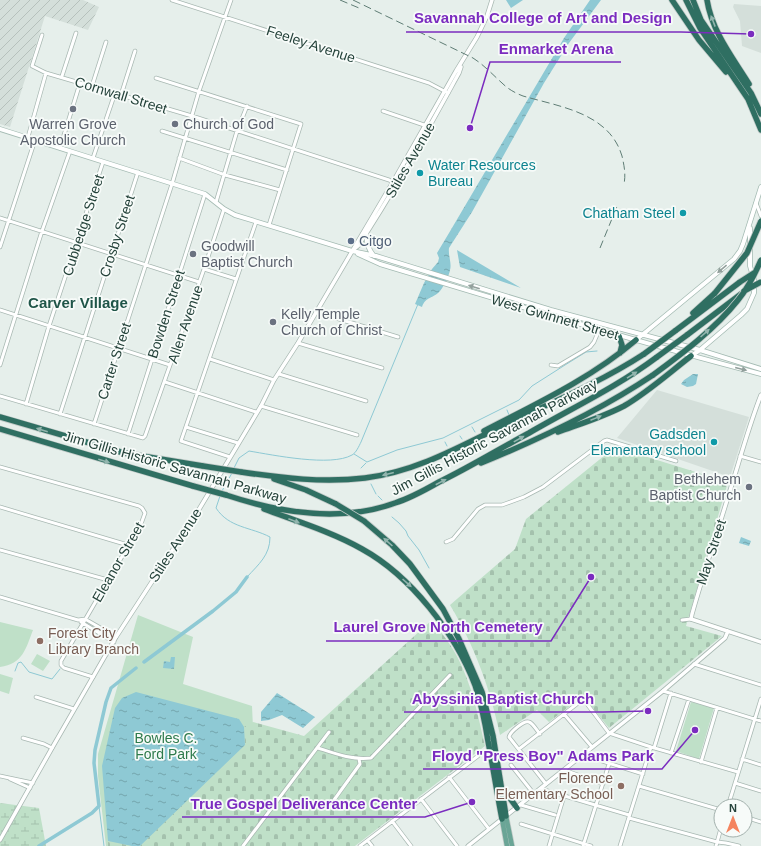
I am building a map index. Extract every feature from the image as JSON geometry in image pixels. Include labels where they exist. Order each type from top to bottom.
[{"type":"highway","points":[[672,0],[685,20],[714,58],[741,89]]},
{"type":"highway","points":[[686,0],[741,89],[753,110],[761,130]]},
{"type":"highway","points":[[693,0],[698,20],[751,92],[761,114]]},
{"type":"highway","points":[[707,0],[712,21],[722,42],[751,87],[757,105]]},
{"type":"highway","points":[[677,329],[715,293],[747,253],[761,221]]},
{"type":"highway","points":[[460,471],[533,440],[608,403],[653,375],[675,359],[716,324],[738,300],[761,260]]},
{"type":"highway","name":"Jim Gillis Historic Savannah Parkway","points":[[0,417],[124,453],[241,472],[305,480],[365,478],[386,475],[426,462],[618,371],[644,354],[761,268]]},
{"type":"highway","name":"Jim Gillis Historic Savannah Parkway","points":[[0,429],[226,495],[245,502],[289,512],[318,514],[348,513],[379,508],[411,497],[610,389],[641,370],[741,294],[761,282]]},
{"type":"highway","points":[[619,336],[622,345],[620,353]]},
{"type":"highway","points":[[462,445],[479,434],[583,377],[620,353],[636,340]]},
{"type":"highway","points":[[533,440],[591,420],[624,406],[653,386],[691,356]]},
{"type":"highway","points":[[264,475],[306,490],[336,504],[364,521],[392,545],[410,564],[430,589],[448,617],[482,692],[493,736],[501,784],[504,817]]},
{"type":"highway","points":[[245,502],[342,539],[362,549],[377,558],[392,570],[411,587],[425,603],[443,626],[464,660],[475,686],[484,719],[504,817]]},
{"type":"highway","points":[[501,784],[506,795],[519,806]]},
{"type":"main road","name":"West Gwinnett Street","points":[[0,129],[205,194],[224,209],[235,215],[256,222],[551,310],[712,353],[761,369]]},
{"type":"main road","points":[[636,340],[734,259],[742,248],[761,187]]},
{"type":"main road","points":[[691,356],[747,309],[754,293],[754,280],[750,266],[750,225]]},
{"type":"main road","points":[[366,234],[368,247],[374,256]]},
{"type":"main road","name":"West Gwinnett Street","points":[[352,251],[372,261],[451,286],[619,336],[761,374]]},
{"type":"main road","points":[[734,259],[743,260],[750,266]]},
{"type":"main road","points":[[711,340],[708,346],[712,353]]},
{"type":"main road","points":[[504,817],[507,846]]},
{"type":"main road","points":[[504,817],[512,846]]},
{"type":"street","name":"Feeley Avenue","points":[[172,0],[430,83],[446,92]]},
{"type":"street","name":"Carter Street","points":[[94,424],[172,184],[200,91],[231,0]]},
{"type":"street","name":"Stiles Avenue","points":[[352,251],[358,246],[366,234],[446,92],[456,71],[462,64],[483,27],[492,0]]},
{"type":"street","points":[[62,76],[76,33]]},
{"type":"street","name":"Cornwall Street","points":[[42,35],[32,66],[46,72],[192,116],[395,183]]},
{"type":"street","points":[[92,86],[106,42]]},
{"type":"street","points":[[121,95],[135,51]]},
{"type":"street","points":[[28,137],[46,72]]},
{"type":"street","points":[[156,78],[301,124],[269,225]]},
{"type":"street","points":[[60,148],[80,83]]},
{"type":"street","points":[[93,158],[115,93]]},
{"type":"street","points":[[216,202],[247,106]]},
{"type":"street","points":[[383,111],[427,126]]},
{"type":"street","points":[[162,131],[287,170]]},
{"type":"street","points":[[0,247],[35,140]]},
{"type":"street","points":[[0,366],[42,231],[70,151]]},
{"type":"street","points":[[179,158],[225,175],[280,190]]},
{"type":"street","name":"Cubbedge Street","points":[[26,404],[49,326],[78,243],[103,162]]},
{"type":"street","name":"Crosby Street","points":[[60,414],[138,172]]},
{"type":"street","name":"Stiles Avenue","points":[[0,840],[116,637],[191,522],[261,406],[274,380],[395,183]]},
{"type":"street","name":"Bowden Street","points":[[128,434],[205,194]]},
{"type":"street","points":[[752,217],[761,217],[756,203]]},
{"type":"street","name":"Allen Avenue","points":[[128,434],[143,438],[146,434],[224,209]]},
{"type":"street","points":[[0,218],[199,282]]},
{"type":"street","points":[[230,457],[181,441],[256,222]]},
{"type":"street","points":[[204,269],[236,279]]},
{"type":"street","points":[[0,310],[170,365]]},
{"type":"street","points":[[316,312],[398,337]]},
{"type":"street","points":[[551,366],[558,366],[590,347],[600,330]]},
{"type":"street","points":[[298,343],[382,368]]},
{"type":"street","points":[[210,359],[274,380]]},
{"type":"street","points":[[279,374],[366,401]]},
{"type":"street","points":[[165,382],[197,394],[256,412]]},
{"type":"street","name":"May Street","points":[[692,619],[700,586],[752,417],[761,395]]},
{"type":"street","points":[[0,396],[128,434]]},
{"type":"street","points":[[261,406],[357,435]]},
{"type":"street","points":[[186,427],[238,443]]},
{"type":"street","points":[[446,542],[453,539],[478,509],[485,505],[502,505],[524,497],[543,487],[604,441],[607,440],[676,460]]},
{"type":"street","points":[[740,456],[761,462]]},
{"type":"street","name":"Eleanor Street","points":[[0,467],[139,506],[145,513],[144,518],[62,661],[61,665],[64,668],[93,677]]},
{"type":"street","points":[[0,508],[128,545]]},
{"type":"street","points":[[0,550],[108,580]]},
{"type":"street","points":[[0,597],[78,620],[85,619],[116,637]]},
{"type":"street","points":[[682,620],[692,619],[761,642]]},
{"type":"street","points":[[78,620],[82,624],[114,642]]},
{"type":"street","points":[[468,846],[663,691],[725,638],[728,631]]},
{"type":"street","points":[[694,664],[761,685]]},
{"type":"street","points":[[318,748],[347,757],[359,759],[371,758],[450,675]]},
{"type":"street","points":[[663,691],[761,721]]},
{"type":"street","points":[[620,846],[671,693]]},
{"type":"street","points":[[36,697],[74,709]]},
{"type":"street","points":[[671,753],[689,699]]},
{"type":"street","points":[[730,798],[761,699]]},
{"type":"street","points":[[519,749],[540,734],[577,702],[584,700],[610,733],[652,748],[738,772]]},
{"type":"street","points":[[701,762],[717,708]]},
{"type":"street","points":[[564,714],[592,747]]},
{"type":"street","points":[[540,734],[531,722],[528,721],[511,732],[509,736],[546,784]]},
{"type":"street","points":[[243,846],[329,732]]},
{"type":"street","points":[[24,738],[52,748]]},
{"type":"street","points":[[583,755],[643,774]]},
{"type":"street","points":[[360,846],[478,756]]},
{"type":"street","points":[[334,800],[360,764],[359,759]]},
{"type":"street","points":[[742,759],[761,765]]},
{"type":"street","points":[[583,845],[609,764]]},
{"type":"street","points":[[511,765],[534,794]]},
{"type":"street","points":[[564,770],[603,784]]},
{"type":"street","points":[[0,776],[30,788]]},
{"type":"street","points":[[449,777],[489,829]]},
{"type":"street","points":[[10,779],[33,783]]},
{"type":"street","points":[[735,783],[761,791]]},
{"type":"street","points":[[639,786],[713,808]]},
{"type":"street","points":[[541,789],[716,844],[726,843],[739,846]]},
{"type":"street","points":[[549,846],[564,796]]},
{"type":"street","points":[[421,799],[457,846]]},
{"type":"street","points":[[519,806],[555,815]]},
{"type":"street","points":[[392,821],[412,846]]},
{"type":"street","points":[[521,824],[583,845],[591,846]]},
{"type":"street","points":[[368,841],[372,846]]},
{"type":"shaded area","points":[[0,0],[83,0],[99,7],[88,30],[45,16],[10,127],[0,124]]},
{"type":"shaded area","points":[[734,4],[761,6],[761,53],[742,46],[740,21],[733,7]]},
{"type":"shaded area","name":"Gadsden Elementary school","points":[[657,390],[749,417],[730,477],[617,438]]},
{"type":"green space","points":[[615,447],[728,482],[686,626],[722,636],[609,728],[583,696],[549,722],[537,710],[500,735],[481,668],[467,636],[450,605],[515,549],[526,519]]},
{"type":"green space","name":"Bowles C. Ford Park","points":[[138,615],[193,637],[183,684],[252,706],[254,749],[154,846],[106,846],[98,776],[98,754]]},
{"type":"green space","points":[[432,620],[453,650],[467,678],[485,746],[355,846],[140,846],[245,745],[244,727],[253,722],[304,736]]},
{"type":"green space","points":[[0,622],[33,630],[26,649],[19,659],[8,665],[0,667]]},
{"type":"green space","points":[[37,654],[50,661],[43,671],[31,664]]},
{"type":"green space","points":[[0,674],[13,678],[9,694],[0,691]]},
{"type":"green space","points":[[691,702],[714,708],[699,759],[676,751]]},
{"type":"green space","points":[[0,803],[39,808],[46,846],[0,846]]},
{"type":"green space","points":[[108,841],[132,846],[108,846]]},
{"type":"water","points":[[506,0],[523,0],[511,8]]},
{"type":"water","points":[[590,0],[601,0],[569,43],[544,83],[472,212],[449,248],[449,275],[443,286],[437,294],[424,303],[422,307],[415,304],[424,283],[438,262],[439,258],[437,253],[564,38]]},
{"type":"water","points":[[457,250],[521,288],[460,267]]},
{"type":"water","points":[[693,374],[698,374],[696,384],[687,387],[681,384],[684,380]]},
{"type":"water","points":[[741,537],[751,541],[749,546],[739,543]]},
{"type":"water","points":[[171,657],[175,657],[174,669],[163,668],[164,661],[170,662]]},
{"type":"water","name":"Bowles C. Ford Park","points":[[136,692],[239,719],[244,727],[245,745],[140,846],[132,846],[108,841],[102,766],[115,708],[122,698]]},
{"type":"water","points":[[277,693],[315,717],[303,728],[282,715],[269,720],[261,721],[261,712]]},
{"type":"waterway","points":[[234,468],[239,458],[249,451],[317,460],[330,460],[352,455],[361,442],[418,304]]},
{"type":"waterway","points":[[354,454],[367,462],[397,450],[443,438],[519,400],[532,386],[586,352],[597,351]]},
{"type":"waterway","points":[[507,410],[509,415]]},
{"type":"waterway","points":[[472,427],[475,432]]},
{"type":"waterway","points":[[445,442],[447,446]]},
{"type":"waterway","points":[[361,468],[366,463]]},
{"type":"waterway","points":[[222,491],[232,473]]},
{"type":"waterway","points":[[371,484],[376,494]]},
{"type":"waterway","points":[[220,496],[216,508],[227,520],[270,537],[270,543],[266,554],[247,577]]},
{"type":"waterway","points":[[378,496],[382,500]]},
{"type":"waterway","points":[[392,517],[406,531],[429,568]]},
{"type":"waterway","points":[[144,662],[213,611],[236,592],[247,577]]},
{"type":"waterway","points":[[15,671],[18,663],[21,662],[29,672],[52,679],[60,669]]},
{"type":"waterway","points":[[39,846],[92,813],[99,806],[94,763],[95,750],[106,702],[111,688],[136,668]]},
{"type":"waterway","points":[[99,806],[104,846]]},
{"type":"railway","points":[[340,0],[359,8]]},
{"type":"railway","points":[[353,0],[473,58],[517,94],[568,108],[595,121],[606,130],[616,142],[622,156],[625,173],[624,184]]},
{"type":"railway","points":[[600,248],[618,204]]},
{"type":"place","name":"Savannah College of Art and Design","points":[[751,34]]},
{"type":"place","name":"Warren Grove Apostolic Church","points":[[73,109]]},
{"type":"place","name":"Church of God","points":[[175,124]]},
{"type":"place","name":"Enmarket Arena","points":[[470,128]]},
{"type":"place","name":"Water Resources Bureau","points":[[420,173]]},
{"type":"place","name":"Chatham Steel","points":[[683,213]]},
{"type":"place","name":"Citgo","points":[[351,241]]},
{"type":"place","name":"Goodwill Baptist Church","points":[[193,254]]},
{"type":"place","name":"Kelly Temple Church of Christ","points":[[273,322]]},
{"type":"place","name":"Gadsden Elementary school","points":[[714,442]]},
{"type":"place","name":"Bethlehem Baptist Church","points":[[749,487]]},
{"type":"place","name":"Laurel Grove North Cemetery","points":[[591,577]]},
{"type":"place","name":"Forest City Library Branch","points":[[40,641]]},
{"type":"place","name":"Abyssinia Baptist Church","points":[[648,711]]},
{"type":"place","name":"Floyd \"Press Boy\" Adams Park","points":[[695,730]]},
{"type":"place","name":"Florence Elementary School","points":[[621,786]]},
{"type":"place","name":"True Gospel Deliverance Center","points":[[472,802]]},
{"type":"district","name":"Carver Village","points":[[78,303]]}]
